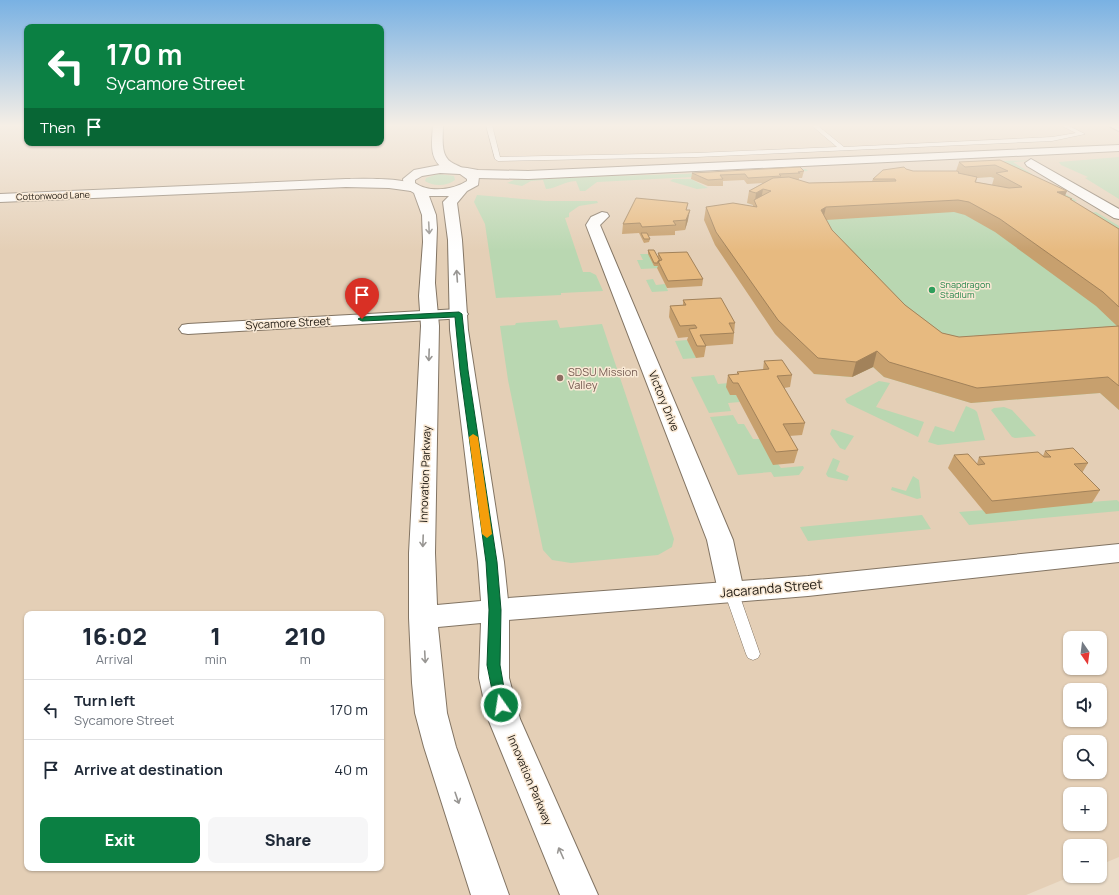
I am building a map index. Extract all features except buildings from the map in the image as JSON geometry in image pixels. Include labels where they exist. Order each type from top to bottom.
[{"type":"street","points":[[425,167],[409,179],[408,182],[416,189],[441,192],[464,179]]},
{"type":"street","points":[[447,167],[464,179]]},
{"type":"street","points":[[418,173],[436,169],[464,179],[486,180],[528,175],[717,167]]},
{"type":"street","points":[[1037,167],[1119,215]]},
{"type":"street","name":"Cottonwood Lane","points":[[0,198],[346,183],[397,179],[418,173]]},
{"type":"street","name":"Innovation Parkway","points":[[464,179],[450,202],[450,211],[455,240],[464,370],[492,562],[495,610],[494,678],[504,719],[579,895]]},
{"type":"street","name":"Cottonwood Lane","points":[[346,183],[389,184],[416,189]]},
{"type":"street","name":"Innovation Parkway","points":[[416,189],[428,203],[431,251],[427,298],[429,316],[422,553],[423,618],[427,683],[431,713],[440,747],[490,895]]},
{"type":"street","name":"Victory Drive","points":[[602,216],[596,220],[593,225],[720,540],[731,591]]},
{"type":"street","name":"Sycamore Street","points":[[188,329],[459,314]]},
{"type":"street","name":"Jacaranda Street","points":[[423,618],[495,610],[808,586],[1119,553]]},
{"type":"lane","points":[[731,591],[753,654]]},
{"type":"shaded area","name":"SDSU Mission Valley","points":[[0,167],[1119,167],[1119,857],[1107,862],[1107,839],[1063,839],[1063,880],[1026,895],[0,895]]},
{"type":"green space","name":"Snapdragon Stadium","points":[[988,167],[1021,167],[1032,174],[1019,175],[1039,178],[1077,201],[1053,204],[1076,215],[1096,212],[1119,226],[1119,410],[1100,393],[971,403],[884,377],[873,367],[852,377],[814,374],[755,219],[754,205],[747,203],[771,190],[824,192],[901,179],[1016,197],[992,185],[1003,183],[991,177],[961,178]]},
{"type":"green space","points":[[1065,167],[1119,167],[1119,199],[1085,178],[1088,177]]},
{"type":"green space","points":[[806,169],[808,171],[597,182],[585,191],[580,191],[576,181],[546,189],[543,180],[531,181],[522,186],[507,183],[514,180],[550,178]]},
{"type":"green space","points":[[438,174],[454,176],[455,180],[448,184],[440,185],[425,181],[426,178]]},
{"type":"green space","points":[[673,179],[691,179],[708,188],[697,189],[670,181]]},
{"type":"green space","points":[[477,195],[546,201],[597,201],[598,203],[579,206],[569,213],[569,217],[565,218],[583,272],[590,272],[596,275],[603,291],[561,293],[561,295],[496,298],[485,224],[474,202]]},
{"type":"green space","points":[[640,254],[648,254],[661,268],[641,269],[637,260],[643,260]]},
{"type":"green space","points":[[653,279],[656,285],[665,284],[668,291],[652,292],[646,280]]},
{"type":"green space","points":[[557,320],[560,328],[602,324],[674,539],[672,547],[658,555],[571,563],[552,560],[543,550],[508,380],[500,326],[515,325],[516,323]]},
{"type":"green space","points":[[687,340],[696,358],[683,359],[675,341]]},
{"type":"green space","points":[[714,375],[718,384],[729,383],[730,395],[736,395],[740,402],[728,403],[731,411],[709,413],[691,377]]},
{"type":"green space","points":[[879,381],[890,383],[876,407],[924,422],[918,437],[847,403],[845,399]]},
{"type":"green space","points":[[966,406],[977,412],[985,440],[938,445],[928,442],[935,426],[954,432]]},
{"type":"green space","points":[[1004,407],[1012,410],[1036,436],[1012,437],[991,410],[994,408]]},
{"type":"green space","points":[[733,415],[738,424],[744,424],[753,439],[760,439],[773,464],[778,464],[781,468],[803,466],[804,468],[799,475],[774,477],[771,472],[738,475],[710,417]]},
{"type":"green space","points":[[832,429],[854,436],[845,450],[840,448],[830,434]]},
{"type":"green space","points":[[833,458],[840,461],[836,471],[849,476],[847,481],[828,477],[826,474]]},
{"type":"green space","points":[[913,476],[919,480],[921,498],[917,499],[891,490],[892,487],[906,491]]},
{"type":"green space","points":[[1117,500],[1119,502],[1119,511],[969,525],[959,512]]},
{"type":"green space","points":[[922,515],[931,529],[808,541],[800,527]]},
{"type":"slow traffic","points":[[473,437],[487,534]]},
{"type":"place","name":"Snapdragon Stadium","points":[[932,290]]},
{"type":"place","name":"SDSU Mission Valley","points":[[560,378]]},
{"type":"route","points":[[362,319],[459,314],[464,370],[492,562],[495,610],[493,665],[494,678],[501,705]]}]
